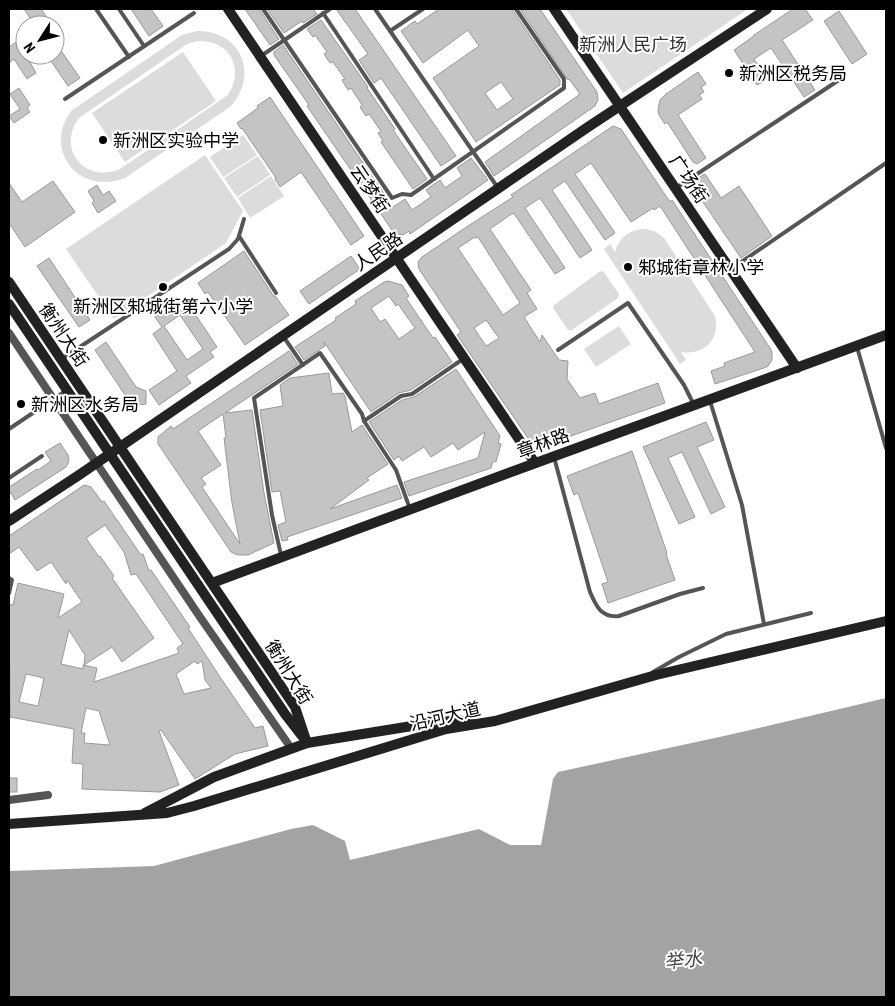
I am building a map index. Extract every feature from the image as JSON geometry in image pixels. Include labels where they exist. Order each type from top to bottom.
[{"type":"street","name":"云梦街","points":[[228,9],[535,463]]},
{"type":"street","name":"广场街","points":[[554,9],[797,368]]},
{"type":"street","name":"人民路","points":[[9,521],[498,188],[767,9]]},
{"type":"street","name":"衡州大街","points":[[9,282],[295,707],[307,743]]},
{"type":"street","name":"衡州大街","points":[[9,304],[285,714],[307,743]]},
{"type":"street","points":[[9,333],[290,748]]},
{"type":"street","name":"章林路","points":[[212,583],[886,335]]},
{"type":"street","name":"沿河大道","points":[[9,824],[166,813],[446,729],[495,721],[646,678],[886,621]]},
{"type":"street","points":[[142,815],[214,777],[307,743],[458,720],[477,724]]},
{"type":"street","points":[[9,800],[48,795]]},
{"type":"lane","points":[[96,9],[128,56]]},
{"type":"lane","points":[[119,9],[144,46]]},
{"type":"lane","points":[[264,9],[392,198],[402,194],[411,194],[564,88],[564,79],[516,9]]},
{"type":"lane","points":[[261,56],[330,9]]},
{"type":"lane","points":[[375,9],[498,188]]},
{"type":"lane","points":[[390,31],[423,9]]},
{"type":"lane","points":[[65,99],[194,13]]},
{"type":"lane","points":[[323,14],[434,179]]},
{"type":"lane","points":[[676,188],[839,80]]},
{"type":"lane","points":[[731,269],[886,164]]},
{"type":"lane","points":[[61,360],[229,249],[239,236],[244,219]]},
{"type":"lane","points":[[239,236],[276,293]]},
{"type":"lane","points":[[558,350],[628,303],[684,385],[694,405]]},
{"type":"lane","points":[[282,336],[303,365]]},
{"type":"lane","points":[[857,346],[886,448]]},
{"type":"lane","points":[[281,557],[272,515],[254,398],[320,353],[362,414],[364,421],[396,470],[410,509]]},
{"type":"lane","points":[[364,421],[401,396],[412,394],[465,358]]},
{"type":"lane","points":[[9,429],[67,390]]},
{"type":"lane","points":[[709,400],[742,505],[764,624]]},
{"type":"lane","points":[[9,478],[42,456]]},
{"type":"lane","points":[[554,456],[590,592],[600,611],[609,616],[619,616],[680,594],[703,588]]},
{"type":"lane","points":[[9,578],[12,580],[9,593]]},
{"type":"lane","points":[[646,678],[659,667],[726,634],[811,613]]},
{"type":"green space","name":"新洲人民广场","points":[[566,9],[748,9],[623,93]]},
{"type":"green space","points":[[197,31],[212,33],[225,38],[235,46],[241,57],[244,69],[244,81],[239,95],[230,107],[125,178],[109,182],[94,181],[80,175],[70,166],[63,155],[61,141],[63,126],[71,111],[182,35]],"holes":[[[198,41],[219,45],[226,51],[234,66],[233,85],[228,95],[120,169],[96,172],[86,168],[78,161],[73,152],[71,141],[73,130],[79,118],[187,44]]]},
{"type":"green space","points":[[183,52],[216,101],[125,162],[92,113]]},
{"type":"green space","points":[[243,135],[257,155],[223,177],[210,157]]},
{"type":"green space","points":[[205,155],[243,211],[226,243],[114,319],[66,249]]},
{"type":"green space","points":[[258,156],[270,175],[237,197],[224,178]]},
{"type":"green space","points":[[271,176],[284,196],[250,218],[238,198]]},
{"type":"green space","points":[[646,229],[656,232],[664,238],[715,316],[716,324],[713,339],[709,344],[697,351],[681,352],[686,360],[680,364],[604,249],[610,244],[615,252],[622,238],[630,232]]},
{"type":"green space","points":[[603,271],[619,294],[618,298],[572,330],[568,330],[553,308],[554,305]]},
{"type":"green space","points":[[619,326],[631,344],[596,367],[584,349]]},
{"type":"water","name":"举水","points":[[886,698],[886,997],[9,997],[9,871],[154,866],[291,829],[313,825],[345,841],[350,860],[479,829],[510,845],[541,845],[553,779],[558,772]]},
{"type":"building","points":[[24,9],[41,9],[45,15],[28,15]]},
{"type":"building","points":[[131,9],[151,9],[163,26],[149,36]]},
{"type":"building","points":[[245,9],[259,9],[279,39],[270,45]]},
{"type":"building","points":[[267,9],[313,9],[317,14],[284,33]]},
{"type":"building","points":[[336,9],[355,9],[456,156],[441,166],[381,78],[374,83],[359,60],[368,54]]},
{"type":"building","points":[[439,9],[512,9],[560,80],[560,85],[476,142],[433,78],[479,46],[468,30],[423,63],[401,31],[415,21],[417,24]],"holes":[[[501,82],[513,99],[497,110],[485,93]]]},
{"type":"building","points":[[520,9],[540,9],[597,92],[598,100],[595,106],[494,176],[485,162],[580,94],[568,80]]},
{"type":"building","points":[[793,9],[805,9],[813,20],[782,40],[815,90],[804,97],[771,48],[754,59],[768,79],[757,85],[734,50]]},
{"type":"building","points":[[839,11],[867,54],[852,64],[824,21]]},
{"type":"building","points":[[321,20],[368,87],[395,129],[393,130],[427,179],[413,189],[381,142],[383,141],[378,133],[381,131],[369,114],[366,116],[360,107],[362,105],[351,88],[348,90],[342,80],[345,79],[333,62],[330,63],[324,54],[327,52],[315,35],[313,37],[307,29]]},
{"type":"building","points":[[15,43],[15,61],[14,59],[9,63],[9,47]]},
{"type":"building","points":[[283,45],[393,207],[405,199],[412,210],[431,197],[426,190],[440,180],[445,188],[462,176],[457,168],[471,158],[488,180],[410,234],[409,231],[403,235],[394,233],[274,55],[274,52]]},
{"type":"building","points":[[65,56],[80,78],[68,86],[54,65],[65,65]]},
{"type":"building","points":[[18,65],[32,65],[36,73],[27,79]]},
{"type":"building","points":[[698,72],[706,84],[701,87],[704,92],[699,95],[702,99],[678,115],[706,158],[697,164],[693,162],[667,122],[665,124],[658,110],[660,100],[666,94]]},
{"type":"building","points":[[19,88],[30,105],[27,108],[30,112],[14,123],[9,116],[20,109],[10,94]]},
{"type":"building","points":[[270,97],[364,236],[351,245],[301,172],[280,187],[276,178],[237,123]]},
{"type":"building","points":[[613,126],[621,129],[670,202],[672,200],[770,348],[772,360],[764,368],[715,384],[711,371],[725,366],[724,363],[755,352],[660,206],[654,210],[653,208],[631,222],[591,163],[575,174],[615,233],[605,240],[565,181],[552,190],[592,250],[580,258],[540,198],[525,208],[565,268],[555,274],[513,213],[490,229],[531,290],[527,293],[537,309],[524,317],[540,342],[542,335],[559,360],[568,361],[567,379],[580,398],[595,393],[599,404],[658,383],[665,403],[545,445],[537,445],[530,441],[457,335],[461,332],[419,269],[418,262],[422,257],[513,197],[511,195]],"holes":[[[478,237],[520,303],[503,315],[458,248]],[[486,320],[499,338],[486,346],[474,328]]]},
{"type":"building","points":[[705,174],[721,198],[739,186],[772,236],[741,258],[690,183]]},
{"type":"building","points":[[53,181],[75,212],[25,247],[9,223],[9,183],[22,202]]},
{"type":"building","points":[[97,185],[103,195],[109,191],[116,201],[98,213],[88,191]]},
{"type":"building","points":[[244,251],[273,295],[289,315],[245,345],[208,292],[205,294],[198,283]]},
{"type":"building","points":[[351,256],[360,269],[309,304],[300,291]]},
{"type":"building","points":[[49,258],[90,320],[79,327],[37,266]]},
{"type":"building","points":[[388,281],[402,285],[409,296],[406,298],[452,362],[411,390],[399,393],[371,412],[324,342],[325,346],[304,360],[295,347],[336,320],[335,318],[356,304],[355,301]],"holes":[[[389,296],[396,306],[398,304],[415,328],[399,339],[385,319],[380,322],[371,308]]]},
{"type":"building","points":[[175,304],[180,311],[189,305],[217,347],[210,352],[214,357],[186,376],[191,383],[159,405],[149,390],[177,371],[153,334],[162,327],[155,317]],"holes":[[[180,315],[203,349],[187,360],[164,326]]]},
{"type":"building","points":[[106,342],[136,387],[146,391],[146,404],[137,405],[129,401],[95,350]]},
{"type":"building","points":[[289,351],[298,364],[225,413],[252,410],[264,493],[274,543],[248,555],[238,555],[231,552],[158,444],[158,437],[171,426],[173,429]],"holes":[[[223,414],[226,438],[224,438],[232,503],[240,544],[202,487],[206,484],[201,478],[221,465],[198,431]]]},
{"type":"building","points":[[456,369],[500,436],[498,443],[501,444],[496,462],[493,461],[491,468],[409,496],[404,482],[478,458],[485,432],[458,450],[453,443],[431,457],[424,447],[402,461],[399,456],[394,460],[369,422],[402,400],[414,397]]},
{"type":"building","points":[[329,373],[332,394],[343,393],[345,396],[352,432],[362,425],[388,464],[367,478],[369,480],[330,509],[397,485],[402,498],[287,537],[288,540],[282,541],[278,525],[286,522],[280,491],[272,492],[260,410],[283,406],[280,385],[290,378]]},
{"type":"building","points":[[706,422],[714,440],[697,447],[725,507],[711,514],[682,452],[668,458],[695,517],[679,524],[643,447]]},
{"type":"building","points":[[60,443],[68,455],[69,461],[66,467],[15,500],[9,487],[51,461],[45,452]]},
{"type":"building","points":[[632,451],[675,580],[608,603],[602,584],[608,582],[578,493],[574,495],[567,476]]},
{"type":"building","points":[[84,485],[91,487],[102,502],[104,501],[141,555],[143,554],[149,571],[151,570],[190,627],[188,628],[255,728],[263,726],[268,746],[235,754],[195,779],[161,730],[159,731],[179,785],[160,792],[82,789],[83,764],[72,763],[74,729],[10,717],[9,604],[13,605],[18,583],[64,594],[58,618],[82,602],[67,580],[66,584],[51,562],[37,571],[19,547],[9,554],[9,536]],"holes":[[[105,525],[124,552],[131,575],[136,574],[183,644],[177,648],[179,653],[94,682],[97,668],[83,665],[83,669],[61,664],[69,630],[85,655],[84,665],[112,647],[122,662],[154,638],[112,578],[114,576],[86,538]],[[195,661],[197,664],[202,661],[205,680],[211,688],[184,694],[176,674]],[[26,674],[44,678],[38,706],[19,702]],[[86,708],[99,711],[110,745],[84,743],[85,733],[81,733]]]},
{"type":"building","points":[[9,778],[17,778],[17,792],[9,792]]},
{"type":"place","name":"新洲区税务局","points":[[729,73]]},
{"type":"place","name":"新洲区实验中学","points":[[103,140]]},
{"type":"place","name":"邾城街章林小学","points":[[628,267]]},
{"type":"place","name":"新洲区邾城街第六小学","points":[[163,287]]},
{"type":"place","name":"新洲区水务局","points":[[21,404]]}]
